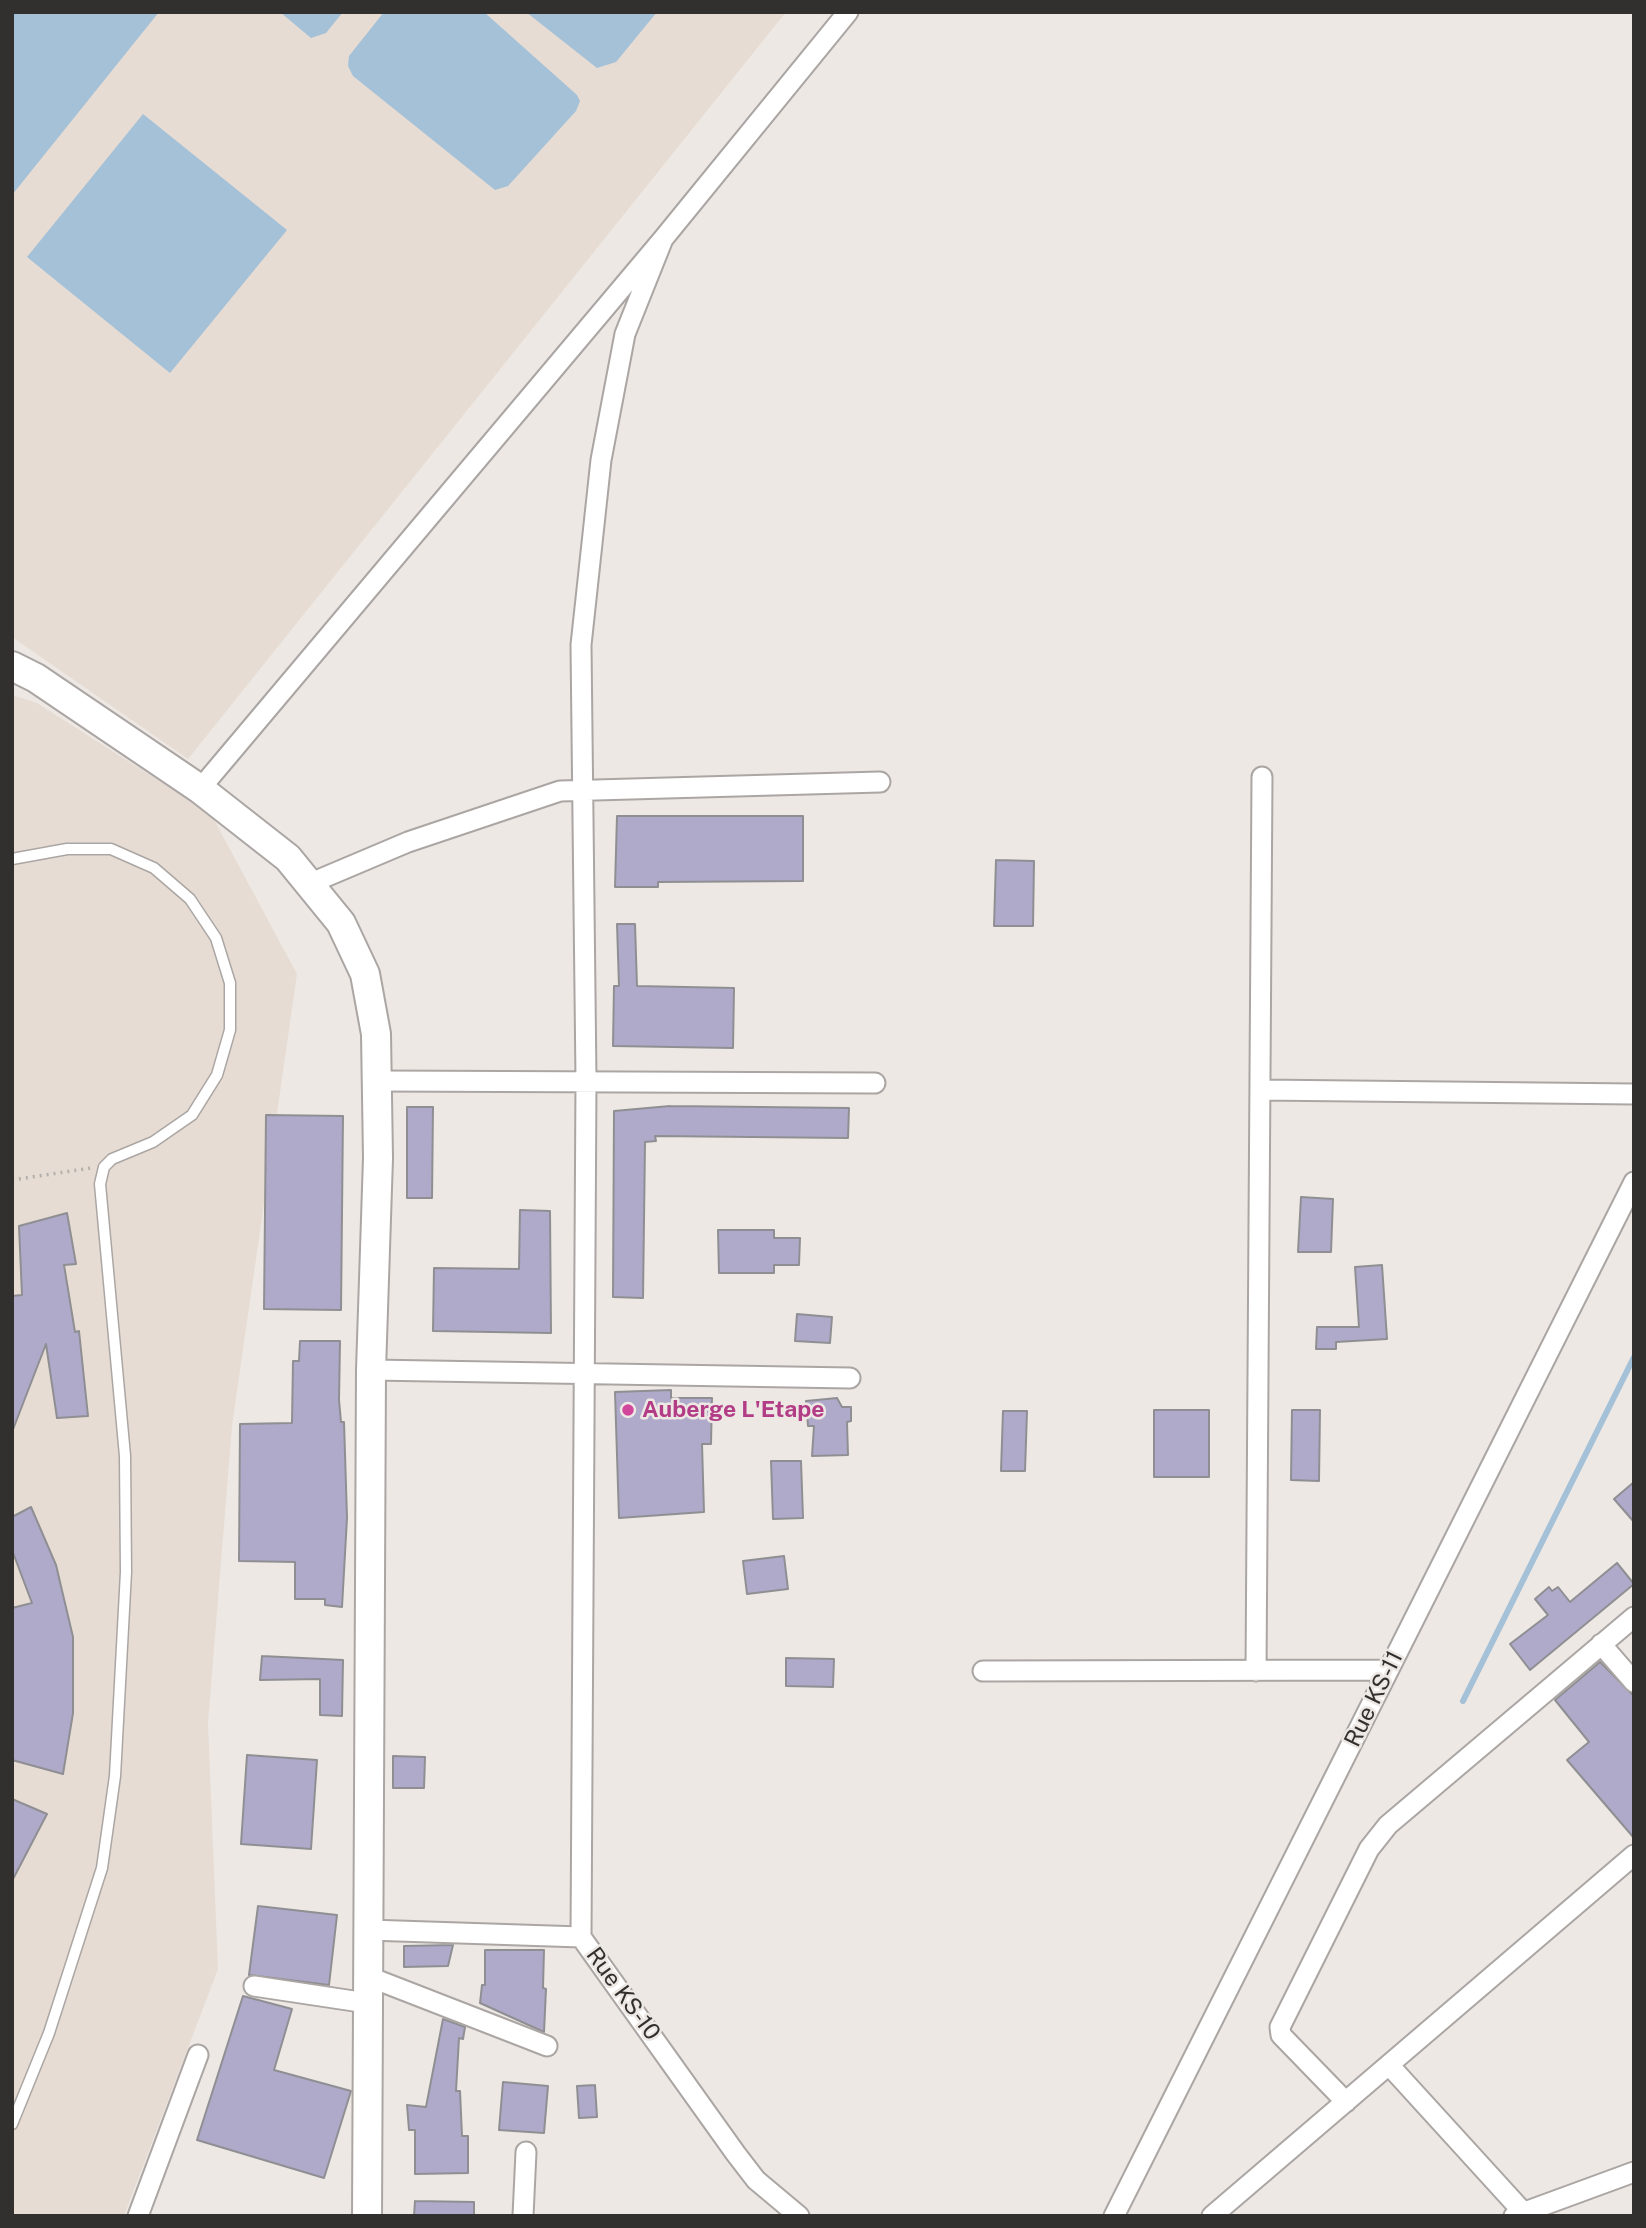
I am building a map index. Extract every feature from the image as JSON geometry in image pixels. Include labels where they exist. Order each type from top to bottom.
[{"type":"street","points":[[200,789],[663,239],[848,12]]},
{"type":"street","points":[[581,1937],[586,1080],[580,645],[601,460],[625,334],[663,239]]},
{"type":"street","points":[[12,666],[36,678],[200,789],[288,858],[346,930],[365,974],[376,1034],[377,1081],[371,1370],[367,2216]]},
{"type":"street","points":[[1256,1671],[1262,777]]},
{"type":"street","points":[[310,883],[457,825],[542,796],[581,789],[880,782]]},
{"type":"street","points":[[377,1081],[875,1083]]},
{"type":"street","points":[[1260,1090],[1634,1094]]},
{"type":"street","name":"Rue KS-11","points":[[1114,2216],[1634,1182]]},
{"type":"street","points":[[371,1370],[850,1378]]},
{"type":"street","points":[[1346,2102],[1281,2035],[1280,2027],[1364,1857],[1388,1825],[1634,1617]]},
{"type":"street","points":[[1601,1644],[1634,1682]]},
{"type":"street","points":[[983,1671],[1388,1670]]},
{"type":"street","points":[[1212,2216],[1632,1862]]},
{"type":"street","name":"Rue KS-10","points":[[368,1930],[581,1937],[736,2154],[757,2179],[799,2216]]},
{"type":"street","points":[[254,1986],[367,1989],[547,2046]]},
{"type":"street","points":[[138,2216],[198,2055]]},
{"type":"street","points":[[1390,2064],[1519,2214],[1634,2172]]},
{"type":"street","points":[[523,2216],[526,2152]]},
{"type":"lane","points":[[12,859],[67,849],[111,849],[154,868],[190,898],[216,938],[230,983],[230,1030],[217,1075],[192,1115],[153,1142],[112,1159],[104,1167],[100,1184],[125,1455],[126,1572],[115,1776],[99,1880],[49,2034],[12,2123]]},
{"type":"path","points":[[12,1180],[104,1167]]},
{"type":"shaded area","points":[[12,12],[786,12],[188,759],[12,637]]},
{"type":"shaded area","points":[[12,695],[37,703],[211,814],[297,974],[232,1426],[208,1723],[218,1969],[124,2216],[12,2216]]},
{"type":"water","points":[[12,12],[159,12],[12,195]]},
{"type":"water","points":[[280,12],[343,12],[326,33],[311,38]]},
{"type":"water","points":[[384,12],[484,12],[577,95],[580,101],[576,111],[508,186],[495,190],[353,76],[348,66],[349,56]]},
{"type":"water","points":[[526,12],[657,12],[616,62],[597,68]]},
{"type":"water","points":[[143,114],[287,230],[170,373],[27,257]]},
{"type":"building","points":[[617,816],[803,816],[803,881],[658,882],[658,887],[615,887]]},
{"type":"building","points":[[996,860],[1034,861],[1033,926],[994,926]]},
{"type":"building","points":[[617,924],[635,924],[637,986],[734,988],[733,1048],[613,1046],[614,986],[619,986]]},
{"type":"building","points":[[670,1106],[849,1108],[848,1138],[655,1136],[656,1141],[645,1142],[643,1298],[613,1297],[614,1111]]},
{"type":"building","points":[[407,1107],[433,1107],[432,1198],[407,1198]]},
{"type":"building","points":[[266,1115],[343,1116],[341,1310],[264,1309]]},
{"type":"building","points":[[1301,1197],[1333,1199],[1331,1252],[1298,1252]]},
{"type":"building","points":[[520,1210],[550,1211],[551,1333],[433,1331],[434,1268],[519,1269]]},
{"type":"building","points":[[67,1213],[76,1264],[64,1265],[75,1332],[79,1331],[88,1416],[57,1418],[46,1344],[12,1432],[12,1296],[22,1295],[19,1226]]},
{"type":"building","points":[[718,1230],[774,1230],[774,1238],[800,1238],[799,1265],[774,1265],[774,1273],[719,1273]]},
{"type":"building","points":[[1382,1265],[1387,1339],[1336,1342],[1336,1349],[1316,1349],[1317,1327],[1359,1327],[1355,1267]]},
{"type":"building","points":[[797,1314],[832,1317],[830,1343],[795,1341]]},
{"type":"building","points":[[300,1341],[340,1341],[339,1400],[341,1422],[344,1422],[347,1518],[342,1607],[325,1605],[325,1599],[295,1599],[295,1562],[239,1561],[240,1424],[292,1423],[293,1361],[299,1361]]},
{"type":"building","points":[[671,1390],[671,1398],[712,1398],[711,1444],[702,1444],[704,1512],[619,1518],[615,1392]]},
{"type":"building","points":[[837,1398],[842,1407],[851,1407],[851,1421],[847,1422],[848,1455],[812,1456],[814,1426],[808,1426],[806,1401]]},
{"type":"building","points":[[1154,1410],[1209,1410],[1209,1477],[1154,1477]]},
{"type":"building","points":[[1292,1410],[1320,1410],[1319,1481],[1291,1480]]},
{"type":"building","points":[[1003,1411],[1027,1411],[1025,1471],[1001,1471]]},
{"type":"building","points":[[771,1461],[801,1461],[803,1518],[773,1519]]},
{"type":"building","points":[[1634,1482],[1634,1522],[1614,1499]]},
{"type":"building","points":[[31,1507],[56,1565],[73,1637],[73,1713],[63,1774],[12,1760],[12,1608],[32,1603],[12,1550],[12,1517]]},
{"type":"building","points":[[784,1556],[788,1589],[747,1594],[743,1561]]},
{"type":"building","points":[[1617,1563],[1634,1584],[1530,1670],[1510,1644],[1548,1615],[1535,1599],[1549,1587],[1552,1591],[1558,1587],[1570,1602]]},
{"type":"building","points":[[262,1656],[343,1660],[342,1716],[320,1715],[320,1679],[260,1680]]},
{"type":"building","points":[[786,1658],[834,1659],[833,1687],[786,1686]]},
{"type":"building","points":[[1600,1662],[1634,1696],[1634,1838],[1567,1760],[1589,1742],[1555,1700]]},
{"type":"building","points":[[247,1755],[317,1760],[311,1849],[241,1844]]},
{"type":"building","points":[[393,1756],[425,1757],[424,1788],[393,1788]]},
{"type":"building","points":[[12,1799],[47,1814],[12,1881]]},
{"type":"building","points":[[258,1906],[337,1915],[329,1985],[249,1975]]},
{"type":"building","points":[[453,1945],[448,1966],[404,1967],[404,1946]]},
{"type":"building","points":[[485,1950],[544,1950],[544,2032],[480,2003],[482,1985],[485,1985]]},
{"type":"building","points":[[243,1996],[292,2009],[274,2070],[351,2091],[324,2178],[197,2140]]},
{"type":"building","points":[[443,2019],[465,2027],[463,2039],[459,2038],[456,2091],[460,2091],[462,2136],[468,2136],[468,2173],[415,2174],[415,2130],[409,2130],[407,2105],[426,2107]]},
{"type":"building","points":[[503,2082],[548,2086],[544,2133],[499,2130]]},
{"type":"building","points":[[595,2085],[597,2117],[579,2118],[577,2086]]},
{"type":"building","points":[[415,2201],[474,2202],[474,2216],[414,2216]]},
{"type":"waterway","points":[[1463,1701],[1634,1357]]},
{"type":"place","name":"Auberge L'Etape","points":[[628,1410]]}]
